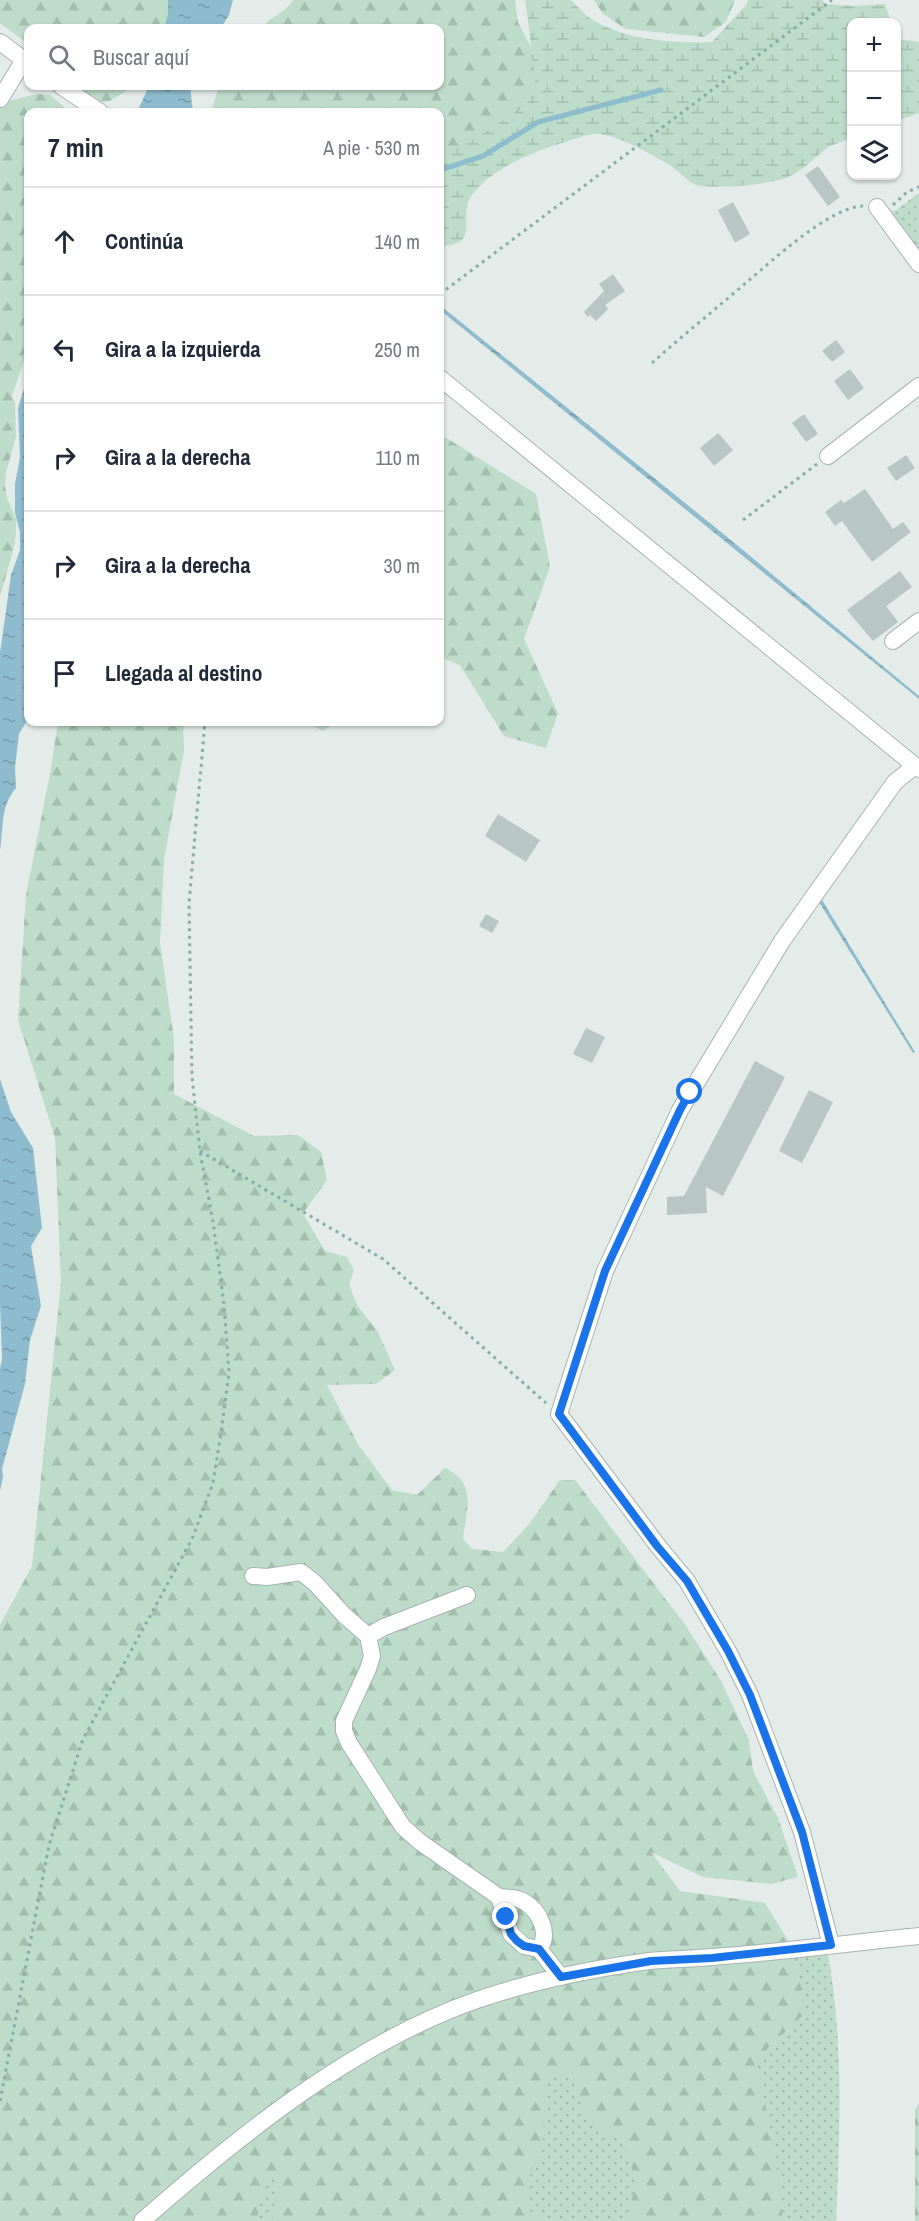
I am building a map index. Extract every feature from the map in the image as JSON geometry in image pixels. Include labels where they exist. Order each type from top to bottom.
[{"type":"street","points":[[0,42],[24,60]]},
{"type":"street","points":[[0,99],[24,65]]},
{"type":"street","points":[[67,90],[94,108]]},
{"type":"street","points":[[877,207],[919,264]]},
{"type":"street","points":[[444,381],[917,768],[895,782],[782,941],[680,1110],[605,1271],[559,1414],[657,1546],[687,1581],[728,1651],[750,1695],[802,1832],[831,1945]]},
{"type":"street","points":[[828,456],[919,386]]},
{"type":"street","points":[[893,641],[919,621]]},
{"type":"street","points":[[253,1576],[301,1572],[368,1636],[372,1656],[369,1669],[344,1721],[344,1731],[350,1743],[403,1827],[420,1842],[499,1897],[523,1901],[541,1919],[544,1930],[543,1944],[539,1949]]},
{"type":"street","points":[[368,1636],[384,1627],[467,1595]]},
{"type":"street","points":[[499,1897],[511,1934],[524,1946],[539,1949],[561,1977]]},
{"type":"street","points":[[142,2221],[269,2116],[361,2055],[420,2024],[476,2000],[561,1977],[651,1961],[712,1958],[919,1936]]},
{"type":"path","points":[[444,291],[832,0]]},
{"type":"path","points":[[652,363],[795,241],[842,211]]},
{"type":"path","points":[[743,520],[828,456]]},
{"type":"path","points":[[0,2102],[49,1845],[83,1739],[192,1539],[213,1483],[229,1373],[224,1304],[213,1222],[200,1151],[192,1077],[189,903],[205,726]]},
{"type":"path","points":[[200,1151],[383,1259],[559,1414]]},
{"type":"green space","points":[[0,0],[169,0],[168,24],[24,24],[24,41],[0,23]]},
{"type":"green space","points":[[293,0],[515,0],[518,22],[543,71],[541,99],[444,189],[444,108],[212,108],[218,90],[444,90],[444,24],[266,24]]},
{"type":"green space","points":[[525,0],[571,0],[591,19],[619,32],[650,39],[681,42],[712,42],[748,0],[822,0],[825,4],[857,6],[885,4],[890,18],[847,18],[847,140],[830,146],[795,173],[782,179],[759,184],[700,186],[689,181],[671,166],[634,146],[613,137],[588,135],[524,157],[487,179],[470,198],[467,206],[465,236],[461,241],[444,245],[444,152],[470,142],[525,106],[536,86]]},
{"type":"green space","points":[[594,0],[735,0],[726,22],[704,37],[626,29],[603,14]]},
{"type":"green space","points":[[901,40],[919,42],[919,113],[901,120]]},
{"type":"green space","points":[[66,90],[128,90],[110,101],[83,104]]},
{"type":"green space","points":[[37,94],[50,95],[65,108],[24,108],[24,361],[12,396],[15,402],[16,437],[6,472],[5,485],[7,498],[16,519],[16,533],[0,597],[0,103]]},
{"type":"green space","points":[[919,193],[919,254],[890,212]]},
{"type":"green space","points":[[444,436],[536,494],[550,567],[524,639],[558,713],[546,748],[504,736],[460,665],[444,659]]},
{"type":"green space","points":[[57,726],[183,726],[184,750],[164,860],[160,943],[174,1039],[174,1094],[254,1136],[298,1135],[321,1152],[327,1180],[303,1213],[325,1251],[347,1257],[354,1270],[349,1284],[357,1305],[378,1332],[395,1370],[376,1384],[327,1385],[359,1446],[392,1490],[417,1495],[445,1468],[455,1474],[466,1489],[468,1498],[463,1539],[472,1549],[503,1552],[530,1523],[560,1480],[575,1480],[686,1626],[721,1681],[749,1740],[753,1771],[778,1818],[798,1877],[771,1884],[703,1877],[651,1852],[680,1891],[765,1903],[797,1955],[804,2014],[756,2059],[774,2146],[783,2221],[627,2221],[636,2180],[622,2139],[598,2131],[584,2112],[572,2071],[550,2079],[545,2093],[543,2146],[526,2189],[529,2211],[551,2221],[273,2221],[272,2214],[280,2181],[267,2177],[256,2221],[0,2221],[0,1625],[32,1566],[61,1283],[55,1138],[18,1020],[26,895]]},
{"type":"green space","points":[[314,726],[331,726],[322,731]]},
{"type":"green space","points":[[827,1949],[838,2051],[836,2221],[154,2221],[377,2054]]},
{"type":"green space","points":[[919,2104],[919,2221],[915,2221],[915,2110]]},
{"type":"water","points":[[168,0],[233,0],[229,15],[223,24],[165,24]]},
{"type":"water","points":[[147,90],[190,90],[193,108],[139,108]]},
{"type":"water","points":[[444,308],[721,532],[919,696],[919,699],[444,313]]},
{"type":"water","points":[[24,389],[24,726],[19,734],[15,768],[16,788],[7,802],[3,817],[0,850],[0,653],[11,575],[20,550],[20,532],[15,513],[15,484],[20,457],[18,408]]},
{"type":"water","points":[[822,900],[915,1052],[913,1053],[819,902]]},
{"type":"water","points":[[0,1079],[11,1112],[33,1148],[42,1228],[31,1246],[41,1306],[30,1340],[25,1384],[2,1469],[0,1491],[0,1368],[2,1360]]},
{"type":"building","points":[[818,166],[840,197],[828,206],[805,175]]},
{"type":"building","points":[[733,202],[750,234],[735,243],[718,210]]},
{"type":"building","points":[[613,274],[625,291],[605,305],[608,309],[596,321],[584,312],[604,291],[599,284]]},
{"type":"building","points":[[836,340],[845,352],[832,362],[822,351]]},
{"type":"building","points":[[850,369],[864,388],[848,400],[834,381]]},
{"type":"building","points":[[804,414],[818,434],[806,442],[792,423]]},
{"type":"building","points":[[718,433],[733,450],[714,466],[700,448]]},
{"type":"building","points":[[906,455],[915,468],[896,481],[887,468]]},
{"type":"building","points":[[865,489],[893,529],[903,522],[911,532],[872,562],[842,521],[835,526],[825,512],[841,500],[844,503]]},
{"type":"building","points":[[900,571],[912,587],[886,606],[898,622],[873,641],[847,610]]},
{"type":"building","points":[[498,814],[540,840],[526,862],[485,836]]},
{"type":"building","points":[[486,914],[499,921],[492,933],[479,926]]},
{"type":"building","points":[[586,1028],[605,1037],[592,1063],[573,1054]]},
{"type":"building","points":[[755,1061],[785,1077],[723,1196],[706,1187],[707,1213],[667,1215],[667,1197],[684,1196]]},
{"type":"building","points":[[809,1090],[833,1102],[802,1163],[779,1151]]},
{"type":"waterway","points":[[444,169],[483,156],[538,122],[661,90]]},
{"type":"route","points":[[506,1917],[511,1934],[517,1941],[524,1946],[539,1949],[561,1977],[651,1961],[712,1958],[831,1945],[802,1832],[750,1695],[728,1651],[687,1581],[657,1546],[559,1414],[605,1271],[690,1092]]}]
